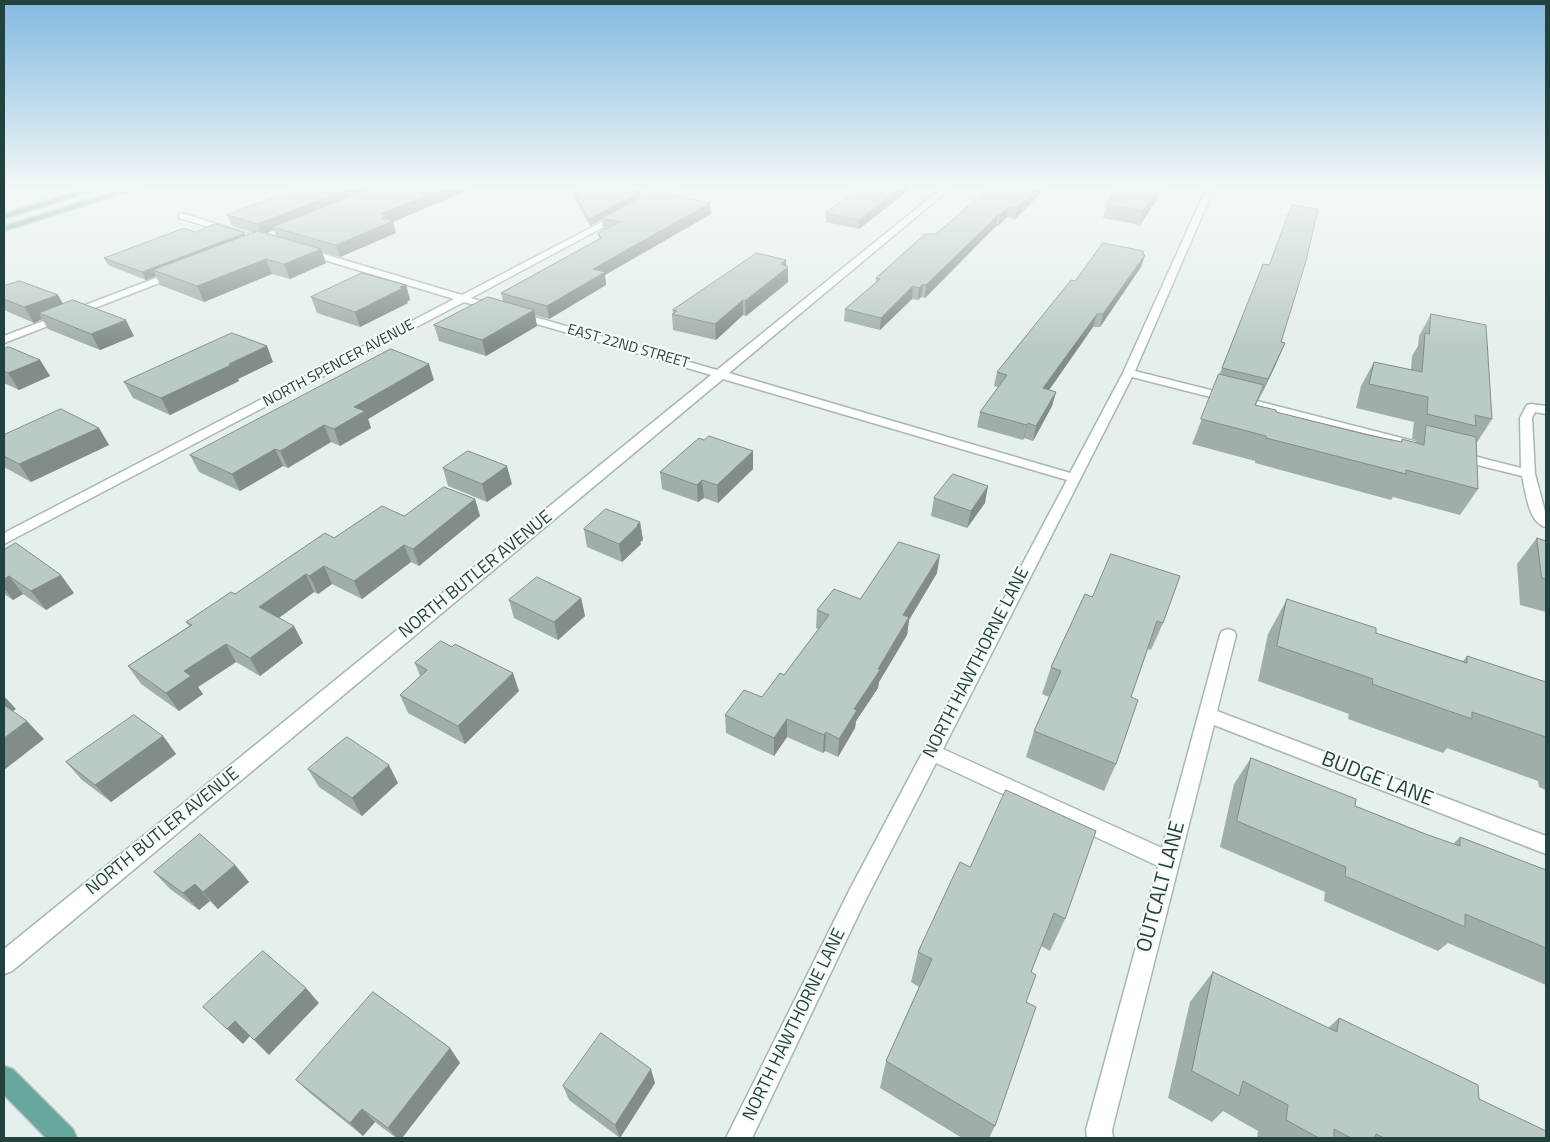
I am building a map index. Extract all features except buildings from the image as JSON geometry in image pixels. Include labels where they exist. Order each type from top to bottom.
[{"type":"main road","points":[[4,1078],[64,1138]]},
{"type":"street","points":[[245,247],[262,240]]},
{"type":"street","name":"EAST 22ND STREET","points":[[273,240],[287,247],[462,299],[1074,478]]},
{"type":"street","name":"NORTH SPENCER AVENUE","points":[[4,539],[573,240]]},
{"type":"street","name":"NORTH BUTLER AVENUE","points":[[4,963],[883,240]]},
{"type":"street","name":"NORTH HAWTHORNE LANE","points":[[740,1138],[857,896],[1129,373],[1187,240]]},
{"type":"street","points":[[4,340],[189,268]]},
{"type":"street","points":[[1129,373],[1528,474]]},
{"type":"street","points":[[1546,410],[1531,408],[1526,418],[1528,474],[1540,518],[1546,524]]},
{"type":"street","name":"OUTCALT LANE","points":[[1100,1138],[1099,1130],[1228,635]]},
{"type":"street","name":"BUDGE LANE","points":[[1207,715],[1546,845]]},
{"type":"street","points":[[931,752],[1169,861]]}]
